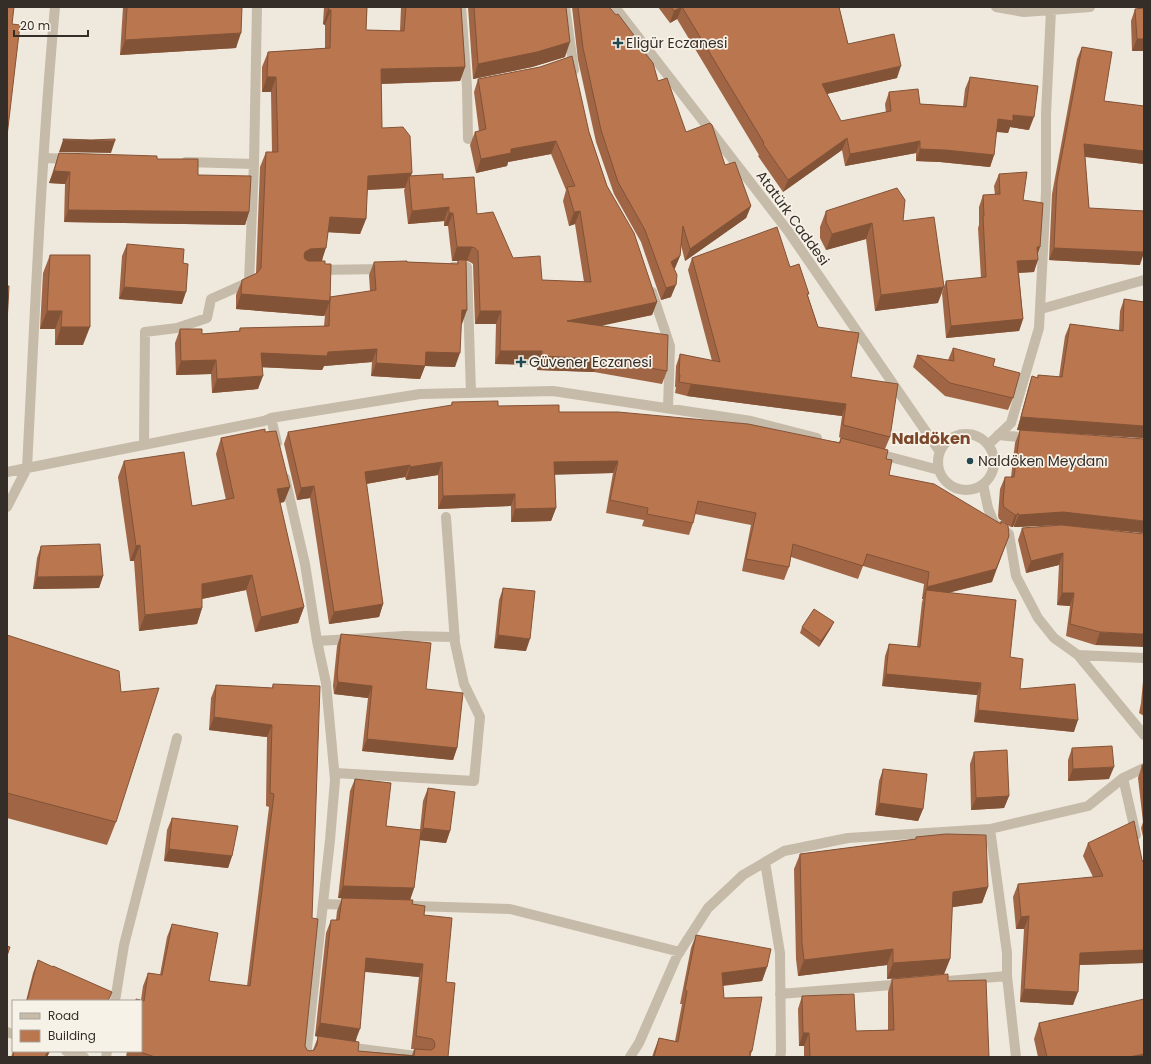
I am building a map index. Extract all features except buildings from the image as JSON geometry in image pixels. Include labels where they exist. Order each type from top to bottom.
[{"type":"street","points":[[7,507],[27,468],[44,158],[55,7]]},
{"type":"street","points":[[144,444],[145,332],[177,328],[207,318],[211,299],[248,282],[254,164],[257,7]]},
{"type":"street","points":[[461,7],[471,86],[468,139]]},
{"type":"street","points":[[565,7],[572,61],[577,80]]},
{"type":"street","name":"Atatürk Caddesi","points":[[615,7],[788,231],[940,452]]},
{"type":"street","points":[[996,7],[1024,12],[1090,7]]},
{"type":"street","points":[[988,445],[1011,423],[1039,328],[1046,192],[1046,114],[1051,10]]},
{"type":"street","points":[[561,66],[572,61]]},
{"type":"street","points":[[44,158],[83,159]]},
{"type":"street","points":[[176,162],[254,164]]},
{"type":"street","points":[[444,268],[467,267],[470,393]]},
{"type":"street","points":[[305,270],[398,268]]},
{"type":"street","points":[[648,280],[670,346],[668,408]]},
{"type":"street","points":[[1041,309],[1144,280]]},
{"type":"street","points":[[7,472],[264,421],[271,418],[420,394],[552,391],[750,421],[826,441]]},
{"type":"street","points":[[271,418],[280,456]]},
{"type":"street","points":[[962,434],[975,435],[988,445],[994,462],[989,478],[983,484],[966,490],[957,489],[943,478],[939,470],[938,461],[944,444],[950,439],[962,434]]},
{"type":"street","points":[[998,435],[1037,438]]},
{"type":"street","points":[[864,450],[939,470]]},
{"type":"street","points":[[284,472],[305,564],[317,641],[326,683],[335,773],[312,1042],[306,1057]]},
{"type":"street","points":[[983,484],[988,508],[994,523],[1013,534],[1016,576],[1038,618],[1054,638],[1078,656],[1144,735]]},
{"type":"street","points":[[335,773],[474,781],[480,717],[464,684],[455,637],[446,518]]},
{"type":"street","points":[[317,641],[405,636],[455,637]]},
{"type":"street","points":[[1078,656],[1144,658]]},
{"type":"street","points":[[115,1000],[124,945],[177,738]]},
{"type":"street","points":[[630,1057],[638,1043],[674,963],[708,908],[743,875],[784,851],[848,838],[990,829],[1088,806],[1123,778],[1144,768]]},
{"type":"street","points":[[1123,778],[1138,843]]},
{"type":"street","points":[[990,829],[1007,953],[1007,976],[1016,1057]]},
{"type":"street","points":[[765,862],[780,953],[780,1057]]},
{"type":"street","points":[[323,904],[362,905]]},
{"type":"street","points":[[401,906],[510,909],[680,952]]},
{"type":"street","points":[[929,982],[1007,976]]},
{"type":"street","points":[[780,994],[913,984]]},
{"type":"street","points":[[339,1046],[424,1057]]},
{"type":"street","points":[[69,1052],[84,1057]]},
{"type":"place","name":"Eligür Eczanesi","points":[[618,43]]},
{"type":"place","name":"Güvener Eczanesi","points":[[521,362]]},
{"type":"place","name":"Naldöken Meydanı","points":[[970,461]]},
{"type":"district","name":"Naldöken","points":[[931,438]]}]
